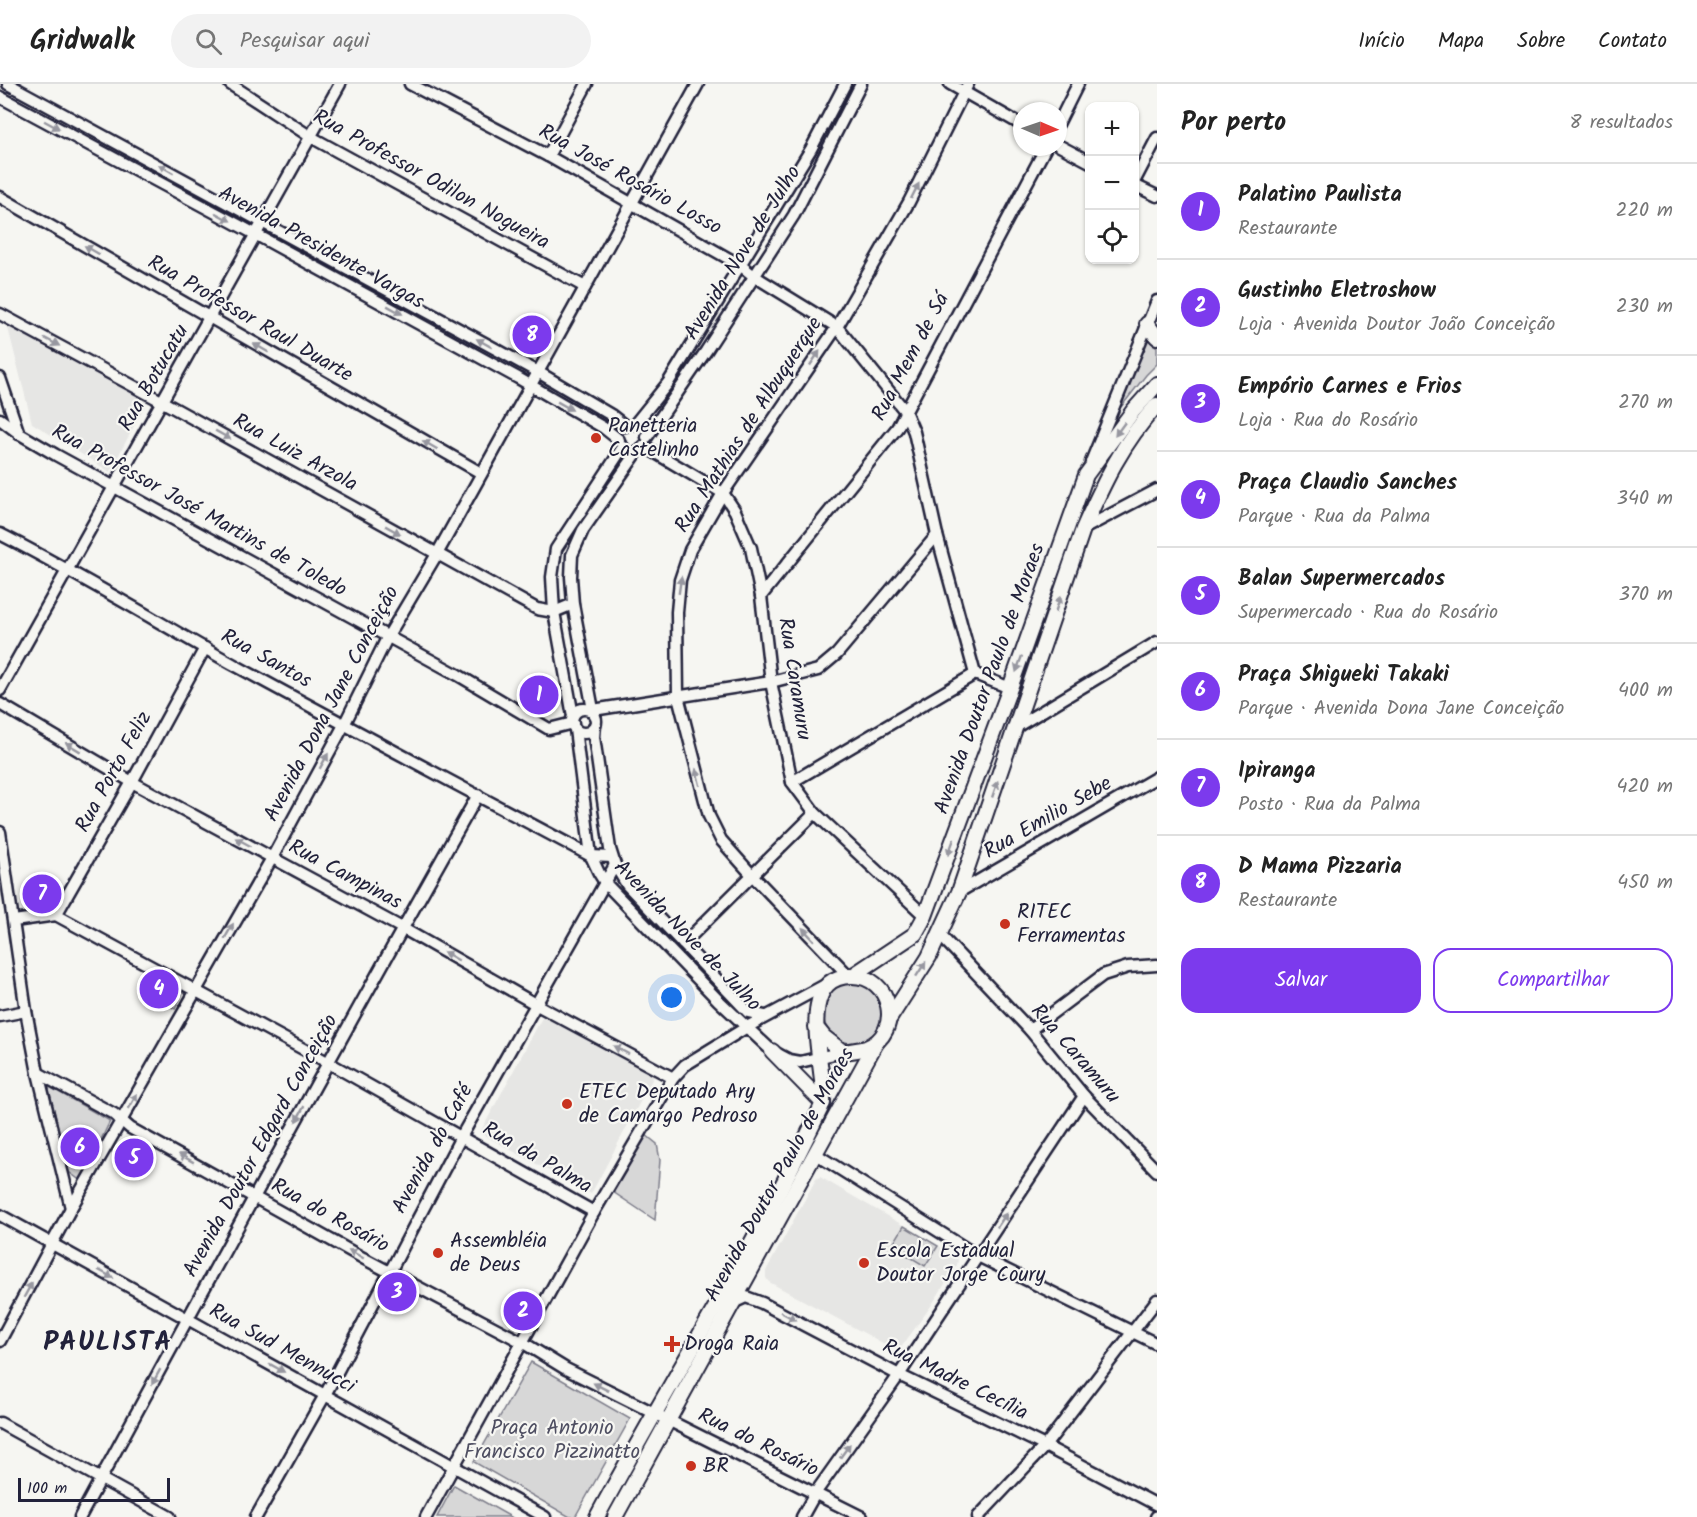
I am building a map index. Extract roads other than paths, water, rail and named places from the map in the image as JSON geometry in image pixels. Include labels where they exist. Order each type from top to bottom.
[{"type":"main road","points":[[1147,324],[1157,337]]},
{"type":"main road","name":"Avenida Doutor Paulo de Moraes","points":[[850,976],[909,939],[915,934],[925,916],[1086,475],[1133,411],[1157,384]]},
{"type":"main road","name":"Avenida Doutor Paulo de Moraes","points":[[890,1018],[929,957],[959,892],[1083,529],[1107,475],[1139,424],[1157,405]]},
{"type":"main road","points":[[850,976],[872,981],[880,988],[889,1007],[890,1018],[883,1035],[876,1042],[866,1048],[843,1052],[824,1037],[816,1027],[817,1002],[823,990],[833,981],[850,976]]},
{"type":"main road","name":"Avenida Doutor Paulo de Moraes","points":[[597,1517],[653,1413],[735,1270],[823,1103],[816,1027]]},
{"type":"main road","name":"Avenida Doutor Paulo de Moraes","points":[[615,1517],[876,1042]]},
{"type":"main road","points":[[772,1051],[823,1103]]},
{"type":"street","name":"Avenida Presidente Vargas","points":[[8,84],[538,372],[630,425]]},
{"type":"street","name":"Rua Professor Odilon Nogueira","points":[[230,84],[311,137],[585,287]]},
{"type":"street","name":"Rua Botucatu","points":[[0,690],[340,84]]},
{"type":"street","name":"Rua José Rosário Losso","points":[[410,84],[632,203],[740,265],[837,327],[905,411],[914,432],[937,536],[975,675]]},
{"type":"street","points":[[548,156],[587,84]]},
{"type":"street","name":"Avenida Dona Jane Conceição","points":[[0,1341],[71,1208],[272,858],[344,725],[387,638],[437,554],[698,84]]},
{"type":"street","name":"Avenida Nove de Julho","points":[[630,425],[668,383],[811,149],[845,84]]},
{"type":"street","name":"Avenida Nove de Julho","points":[[765,1016],[748,1012],[627,885],[614,861],[594,737],[594,717],[573,604],[572,555],[583,530],[643,444],[794,215],[861,84]]},
{"type":"street","points":[[950,84],[966,88],[1013,119]]},
{"type":"street","points":[[1067,106],[1078,84]]},
{"type":"street","name":"Rua Mathias de Albuquerque","points":[[850,976],[721,840],[709,816],[678,696],[677,612],[680,580],[690,550],[723,493],[837,327],[909,202],[966,88]]},
{"type":"street","name":"Avenida Presidente Vargas","points":[[0,97],[530,386],[604,428],[621,444]]},
{"type":"street","points":[[1139,174],[1157,138]]},
{"type":"street","points":[[1067,150],[1085,160]]},
{"type":"street","name":"Rua Mem de Sá","points":[[762,596],[897,428],[1041,156]]},
{"type":"street","points":[[1139,187],[1157,196]]},
{"type":"street","name":"Rua Professor Raul Duarte","points":[[0,197],[481,474]]},
{"type":"street","points":[[1086,475],[1157,301]]},
{"type":"street","name":"Rua Luiz Arzola","points":[[0,314],[537,609],[554,612]]},
{"type":"street","points":[[0,378],[20,434]]},
{"type":"street","name":"Rua Professor José Martins de Toledo","points":[[0,419],[20,434],[387,638],[458,675],[549,729],[574,723]]},
{"type":"street","points":[[630,425],[643,428],[643,444],[630,451],[621,444],[620,432],[630,425]]},
{"type":"street","name":"Avenida Nove de Julho","points":[[621,444],[556,549],[552,577],[554,612],[574,723],[591,856],[598,873],[606,884],[772,1051],[789,1060],[800,1062],[843,1052]]},
{"type":"street","name":"Rua Caramuru","points":[[643,444],[723,493],[735,511],[752,548],[762,596],[771,682],[792,782],[815,813],[925,916]]},
{"type":"street","points":[[1083,529],[1157,490]]},
{"type":"street","name":"Rua Santos","points":[[0,534],[69,569],[344,725],[591,856],[614,861]]},
{"type":"street","points":[[594,717],[585,710],[578,711],[574,723],[586,733],[594,717],[678,696],[771,682],[818,670],[837,654],[937,536]]},
{"type":"street","points":[[554,612],[573,604]]},
{"type":"street","points":[[1016,727],[1155,644]]},
{"type":"street","name":"Rua Porto Feliz","points":[[56,915],[205,648]]},
{"type":"street","points":[[792,782],[975,675],[1010,688]]},
{"type":"street","name":"Rua Campinas","points":[[0,704],[132,782],[673,1078]]},
{"type":"street","name":"Rua Emilio Sebe","points":[[959,892],[1157,777]]},
{"type":"street","name":"Avenida Doutor Edgard Conceição","points":[[80,1517],[254,1196],[478,795]]},
{"type":"street","points":[[683,944],[815,813]]},
{"type":"street","points":[[0,832],[26,1011],[38,1073],[71,1208]]},
{"type":"street","name":"Avenida do Café","points":[[256,1517],[325,1395],[461,1137],[606,884],[614,861]]},
{"type":"street","points":[[14,921],[56,915]]},
{"type":"street","name":"Rua da Palma","points":[[56,915],[195,989],[594,1212]]},
{"type":"street","name":"Rua Caramuru","points":[[940,934],[1030,1030],[1084,1096],[1157,1171]]},
{"type":"street","points":[[1030,1030],[1103,975],[1128,968],[1157,964]]},
{"type":"street","points":[[426,1517],[594,1212],[673,1078],[685,1065],[765,1016],[833,981]]},
{"type":"street","points":[[0,1016],[26,1011]]},
{"type":"street","name":"Rua do Rosário","points":[[38,1073],[122,1120],[130,1128],[522,1342],[566,1369],[862,1517]]},
{"type":"street","points":[[802,1517],[816,1492],[899,1376],[1084,1096]]},
{"type":"street","points":[[814,1154],[978,1256],[1157,1344]]},
{"type":"street","name":"Rua Sud Mennucci","points":[[0,1215],[545,1517]]},
{"type":"street","name":"Rua Madre Cecília","points":[[735,1302],[746,1297],[762,1303],[899,1376],[1045,1446],[1157,1505]]},
{"type":"street","points":[[978,1517],[1045,1446],[1157,1300]]},
{"type":"street","points":[[0,1423],[170,1517]]},
{"type":"place","name":"D Mama Pizzaria","points":[[532,335]]},
{"type":"place","name":"Panetteria Castelinho","points":[[596,438]]},
{"type":"place","name":"Palatino Paulista","points":[[539,695]]},
{"type":"place","name":"Ipiranga","points":[[42,894]]},
{"type":"place","name":"RITEC Ferramentas","points":[[1005,924]]},
{"type":"place","name":"Praça Claudio Sanches","points":[[159,989]]},
{"type":"place","name":"ETEC Deputado Ary de Camargo Pedroso","points":[[567,1104]]},
{"type":"place","name":"Praça Shigueki Takaki","points":[[80,1147]]},
{"type":"place","name":"Balan Supermercados","points":[[134,1158]]},
{"type":"place","name":"Assembléia de Deus","points":[[438,1253]]},
{"type":"place","name":"Escola Estadual Doutor Jorge Coury","points":[[864,1263]]},
{"type":"place","name":"Empório Carnes e Frios","points":[[397,1292]]},
{"type":"place","name":"Gustinho Eletroshow","points":[[523,1311]]},
{"type":"place","name":"Droga Raia","points":[[672,1344]]},
{"type":"place","name":"BR","points":[[691,1466]]},
{"type":"district","name":"PAULISTA","points":[[108,1342]]},
{"type":"park label","name":"Praça Antonio Francisco Pizzinatto","points":[[552,1440]]}]
